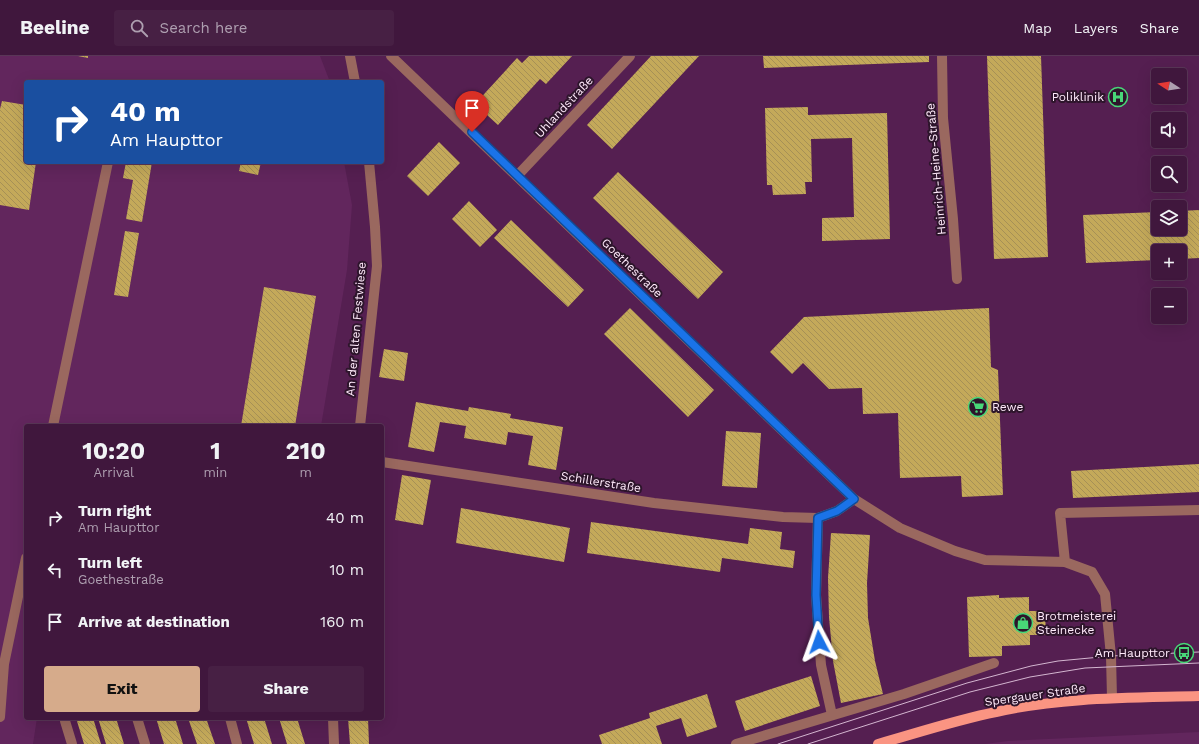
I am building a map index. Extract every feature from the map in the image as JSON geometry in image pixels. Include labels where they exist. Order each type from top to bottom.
[{"type":"main road","name":"Spergauer Straße","points":[[878,744],[996,712],[1064,701],[1112,698],[1199,696]]},
{"type":"street","points":[[350,56],[355,80]]},
{"type":"street","name":"Goethestraße","points":[[391,56],[854,499]]},
{"type":"street","name":"Uhlandstraße","points":[[517,176],[630,56]]},
{"type":"street","name":"Heinrich-Heine-Straße","points":[[942,56],[943,118],[953,219],[957,279]]},
{"type":"street","points":[[53,424],[108,164]]},
{"type":"street","name":"An der alten Festwiese","points":[[360,424],[377,266],[369,164]]},
{"type":"street","name":"Schillerstraße","points":[[384,462],[654,503],[783,517],[818,518]]},
{"type":"street","points":[[832,715],[820,665],[816,595],[818,518],[837,511],[854,499],[900,528],[955,551],[985,560],[1065,562],[1092,572],[1104,594],[1111,656],[1112,698]]},
{"type":"street","points":[[1065,562],[1060,513],[1199,510]]},
{"type":"street","points":[[0,718],[4,664],[24,568]]},
{"type":"street","points":[[736,744],[904,694],[994,663]]},
{"type":"street","points":[[65,720],[72,744]]},
{"type":"street","points":[[138,720],[144,744]]},
{"type":"street","points":[[231,720],[237,744]]},
{"type":"street","points":[[333,720],[334,744]]},
{"type":"shaded area","points":[[0,56],[320,56],[329,80],[24,80],[24,164],[344,164],[352,205],[347,270],[321,424],[24,424],[24,720],[37,720],[33,744],[0,744]]},
{"type":"shaded area","points":[[1199,732],[1199,744],[985,744],[1008,741]]},
{"type":"building","points":[[529,56],[572,56],[546,84],[540,79],[498,125],[475,104],[517,58],[522,63]]},
{"type":"building","points":[[651,56],[699,56],[612,149],[587,125]]},
{"type":"building","points":[[763,56],[929,56],[929,62],[764,68]]},
{"type":"building","points":[[987,56],[1041,56],[1048,257],[994,259]]},
{"type":"building","points":[[2,101],[24,105],[24,164],[36,164],[29,210],[0,205],[0,109]]},
{"type":"building","points":[[808,107],[808,115],[887,113],[890,239],[822,241],[822,218],[854,217],[852,138],[811,139],[812,182],[805,182],[806,194],[773,195],[772,185],[767,185],[765,108]]},
{"type":"building","points":[[439,142],[460,163],[428,196],[407,176]]},
{"type":"building","points":[[126,164],[152,164],[142,222],[126,219],[133,180],[123,178]]},
{"type":"building","points":[[241,164],[261,164],[258,175],[239,171]]},
{"type":"building","points":[[618,172],[723,272],[698,299],[593,198]]},
{"type":"building","points":[[469,201],[497,230],[480,247],[452,219]]},
{"type":"building","points":[[1199,210],[1199,258],[1187,259],[1187,244],[1151,244],[1151,260],[1086,263],[1083,215],[1151,212],[1151,236],[1187,236],[1187,211]]},
{"type":"building","points":[[511,220],[584,290],[568,307],[494,238]]},
{"type":"building","points":[[125,231],[139,233],[128,297],[114,295]]},
{"type":"building","points":[[264,287],[316,296],[295,424],[241,424]]},
{"type":"building","points":[[630,308],[714,390],[688,417],[604,334]]},
{"type":"building","points":[[989,308],[991,367],[998,370],[1003,495],[962,497],[961,476],[900,478],[898,413],[863,414],[862,388],[829,389],[803,363],[792,374],[770,352],[804,317]]},
{"type":"building","points":[[384,349],[408,353],[404,381],[379,377]]},
{"type":"building","points":[[416,402],[468,411],[469,407],[511,414],[510,418],[563,427],[556,470],[528,465],[533,436],[508,432],[506,445],[464,438],[466,426],[440,422],[434,452],[408,447]]},
{"type":"building","points":[[726,431],[761,433],[757,488],[722,486]]},
{"type":"building","points":[[1199,464],[1199,492],[1073,498],[1071,471]]},
{"type":"building","points":[[402,475],[431,480],[423,525],[395,520]]},
{"type":"building","points":[[461,508],[570,528],[564,562],[456,543]]},
{"type":"building","points":[[591,522],[748,544],[750,528],[782,532],[780,549],[795,551],[793,568],[722,558],[720,572],[587,553]]},
{"type":"building","points":[[831,533],[870,535],[867,583],[868,618],[875,661],[883,694],[841,703],[833,661],[829,617],[828,578]]},
{"type":"building","points":[[999,595],[999,598],[1029,597],[1029,611],[1045,611],[1046,635],[1030,635],[1030,645],[1002,646],[1002,656],[969,657],[967,597]]},
{"type":"building","points":[[811,676],[820,706],[745,731],[735,701]]},
{"type":"building","points":[[707,694],[717,727],[687,737],[681,718],[656,726],[662,744],[602,744],[599,735],[650,718],[649,713]]},
{"type":"building","points":[[77,720],[94,720],[101,744],[84,744]]},
{"type":"building","points":[[99,720],[117,720],[124,744],[106,744]]},
{"type":"building","points":[[157,720],[176,720],[183,744],[164,744]]},
{"type":"building","points":[[189,720],[207,720],[215,744],[197,744]]},
{"type":"building","points":[[247,720],[265,720],[272,744],[254,744]]},
{"type":"building","points":[[280,720],[298,720],[305,744],[287,744]]},
{"type":"building","points":[[348,720],[368,720],[369,744],[350,744]]},
{"type":"tram line","points":[[778,744],[967,683],[1031,666],[1058,661],[1111,656],[1199,652]]},
{"type":"tram line","points":[[808,744],[970,692],[1030,677],[1085,668],[1199,663]]},
{"type":"place","name":"Poliklinik","points":[[1118,97]]},
{"type":"place","name":"Rewe","points":[[978,407]]},
{"type":"place","name":"Brotmeisterei Steinecke","points":[[1023,623]]},
{"type":"place","name":"Am Haupttor","points":[[1184,653]]},
{"type":"route","points":[[472,132],[854,499],[837,511],[818,518],[816,595],[819,642]]}]
